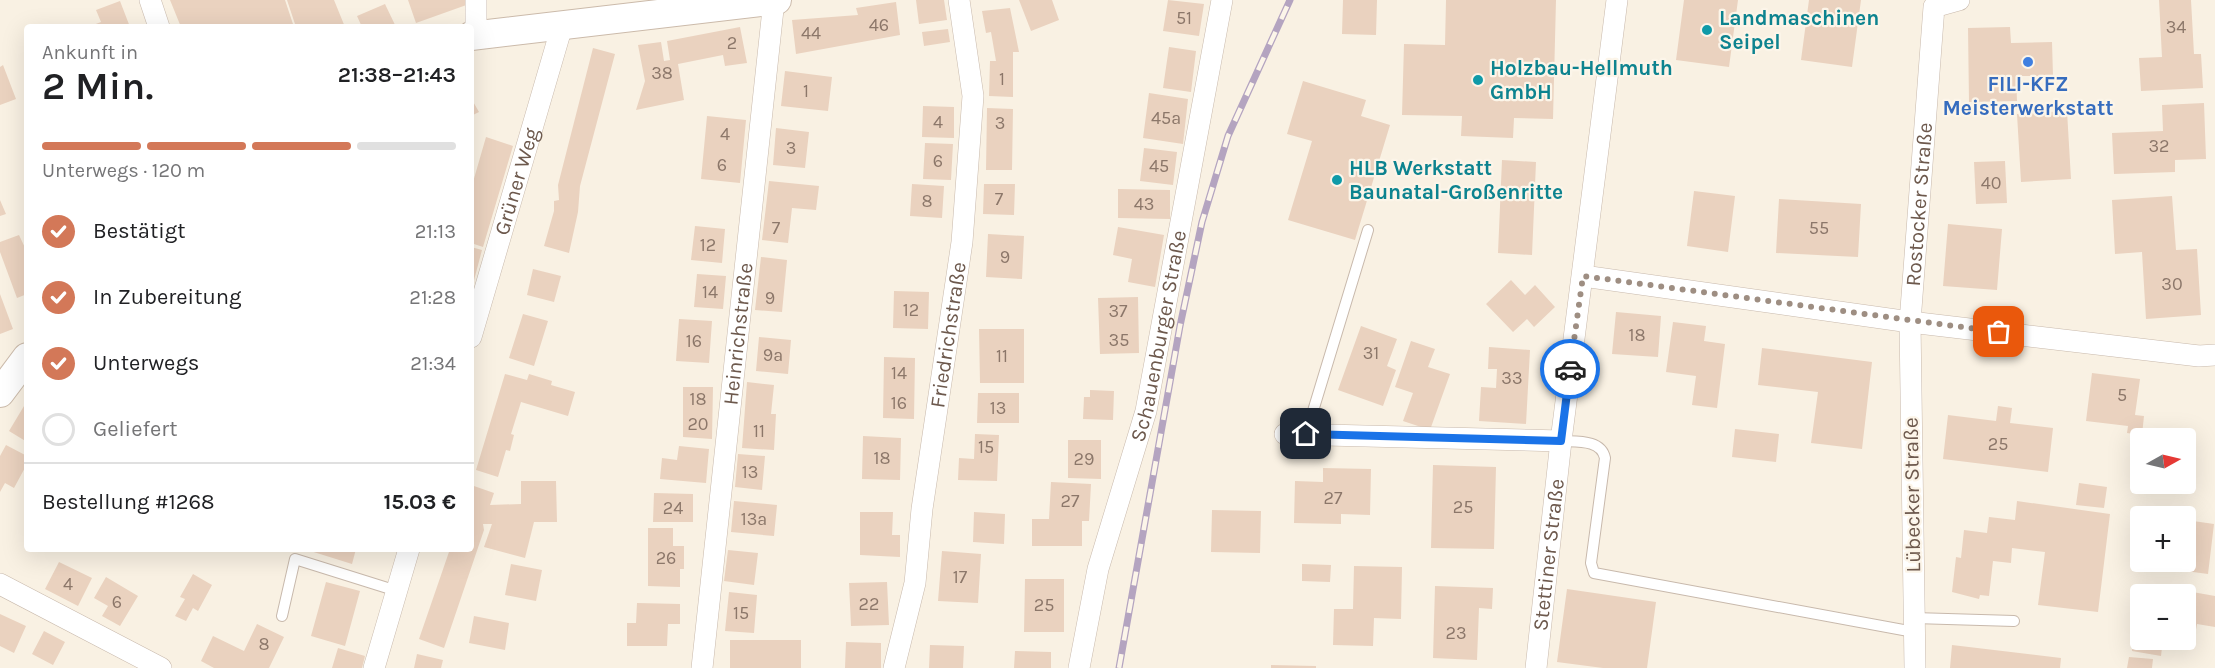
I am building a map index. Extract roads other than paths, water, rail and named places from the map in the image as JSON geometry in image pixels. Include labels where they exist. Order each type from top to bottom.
[{"type":"street","points":[[150,0],[158,24]]},
{"type":"street","points":[[474,24],[476,0]]},
{"type":"street","points":[[474,35],[775,0]]},
{"type":"street","name":"Heinrichstraße","points":[[702,668],[775,0]]},
{"type":"street","name":"Friedrichstraße","points":[[894,668],[915,583],[922,509],[962,242],[973,96],[959,0]]},
{"type":"street","name":"Schauenburger Straße","points":[[1079,668],[1098,569],[1146,411],[1222,0]]},
{"type":"street","name":"Stettiner Straße","points":[[1536,668],[1561,441],[1617,0]]},
{"type":"street","name":"Rostocker Straße","points":[[1910,322],[1934,7],[1949,1]]},
{"type":"street","name":"Grüner Weg","points":[[474,327],[561,26]]},
{"type":"street","points":[[1583,276],[1910,322],[2215,355]]},
{"type":"street","name":"Lübecker Straße","points":[[1910,322],[1915,668]]},
{"type":"street","points":[[0,393],[24,361]]},
{"type":"street","points":[[1285,434],[1561,441]]},
{"type":"street","points":[[374,668],[408,552]]},
{"type":"street","points":[[0,584],[161,668]]},
{"type":"lane","points":[[1306,434],[1368,230]]},
{"type":"lane","points":[[1561,441],[1598,446],[1604,451],[1605,458],[1591,563],[1594,573],[1599,576],[1914,625],[2014,621]]},
{"type":"lane","points":[[282,616],[295,559],[397,591]]},
{"type":"railway","points":[[1119,668],[1180,326],[1202,222],[1228,136],[1290,0]]},
{"type":"place","name":"Landmaschinen Seipel","points":[[1707,30]]},
{"type":"place","name":"FILI-KFZ Meisterwerkstatt","points":[[2028,62]]},
{"type":"place","name":"Holzbau-Hellmuth GmbH","points":[[1478,80]]},
{"type":"place","name":"HLB Werkstatt Baunatal-Großenritte","points":[[1337,180]]}]
